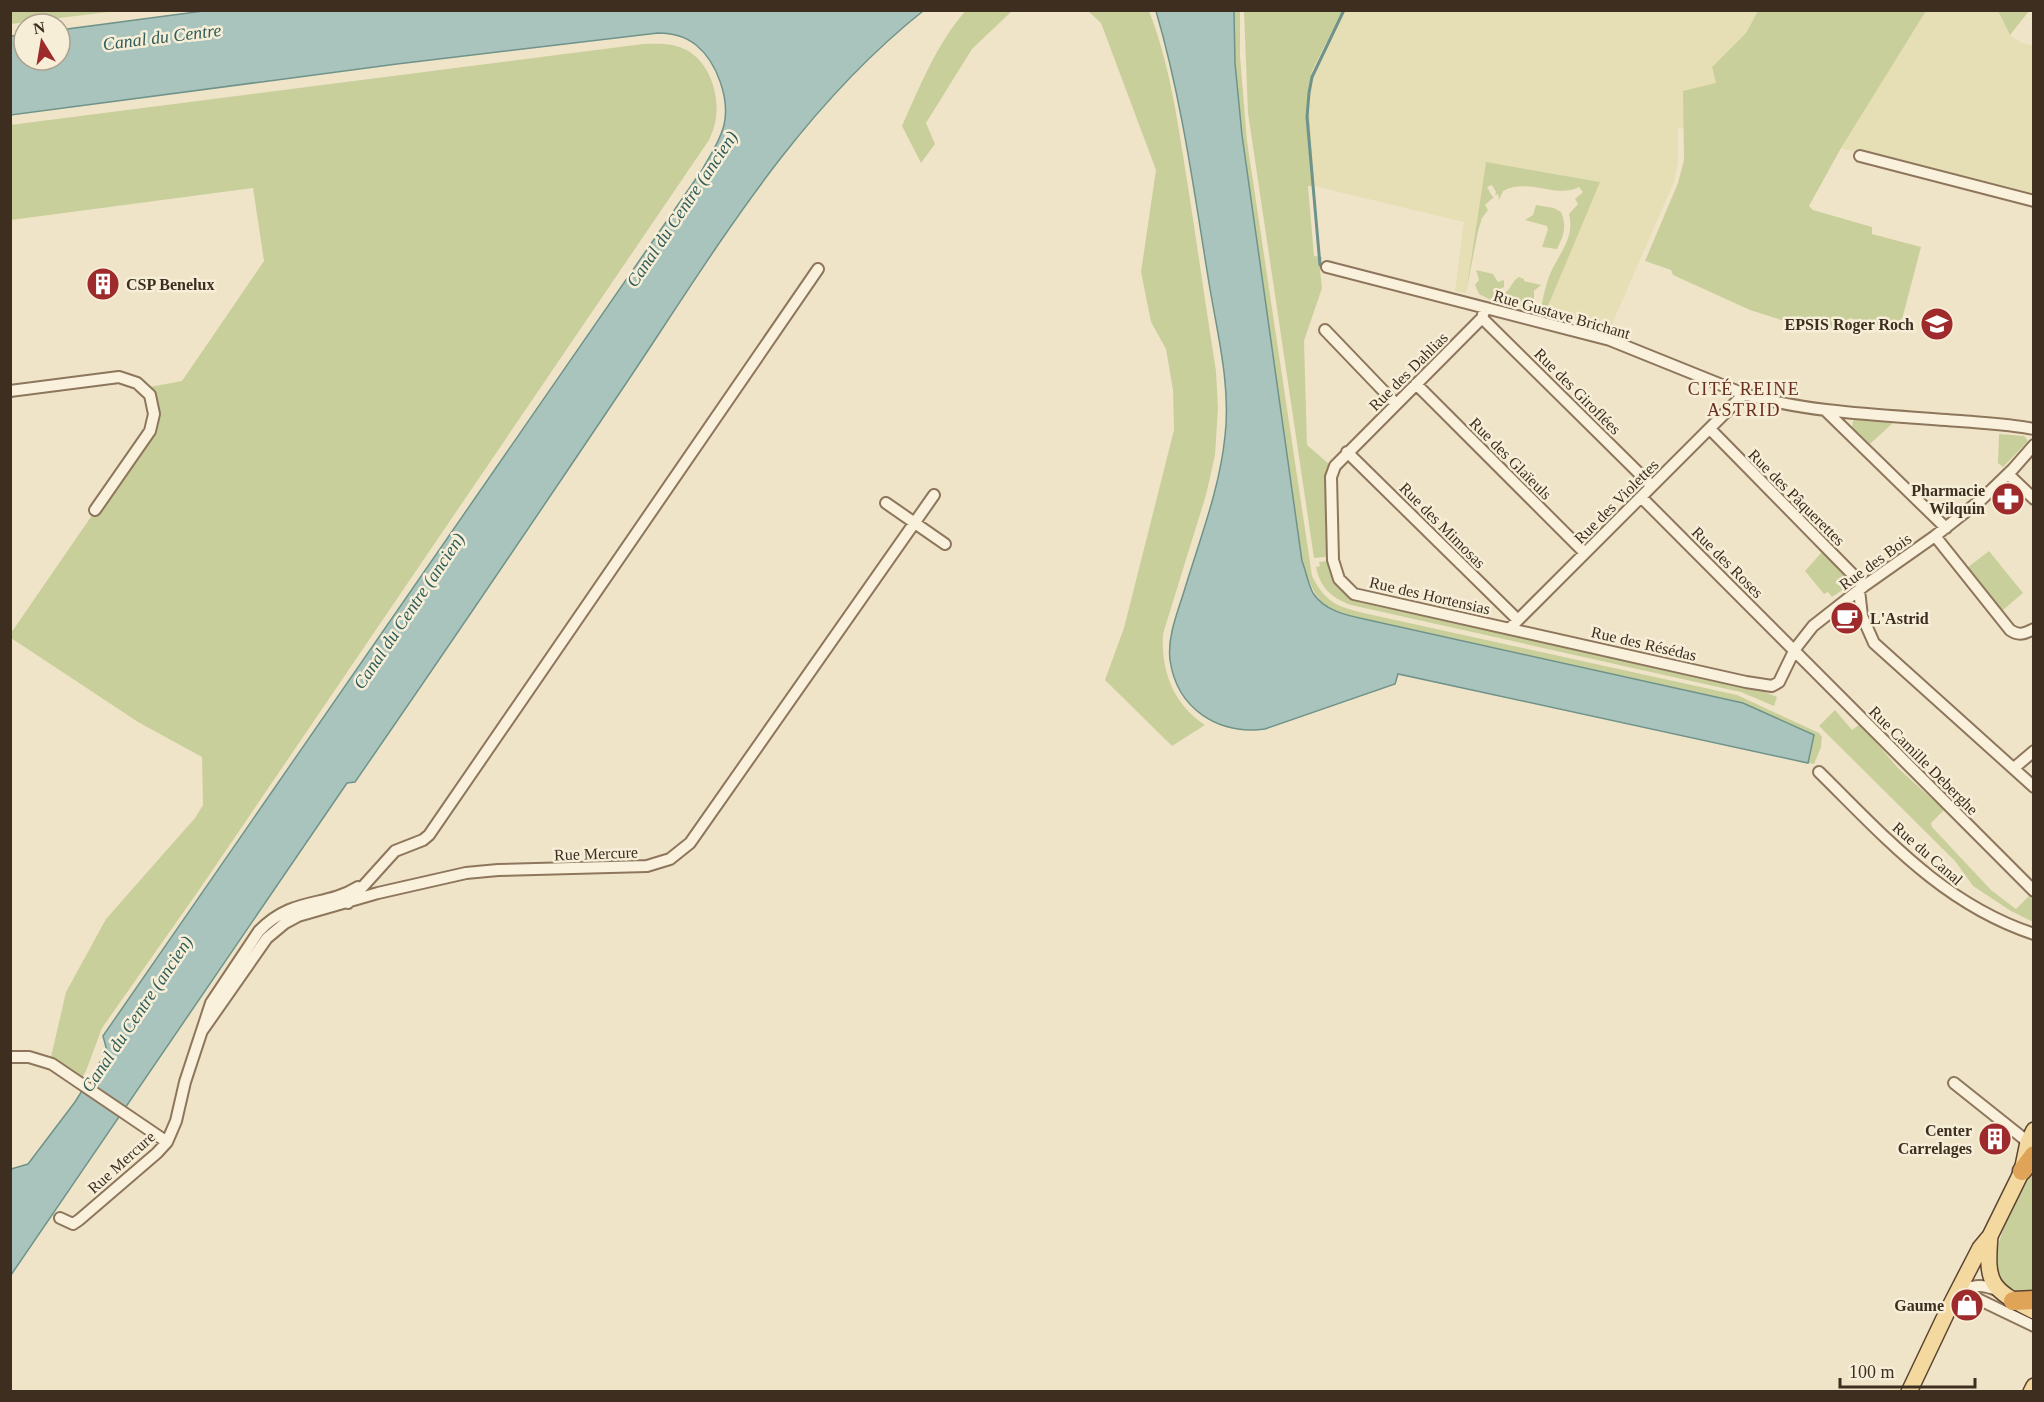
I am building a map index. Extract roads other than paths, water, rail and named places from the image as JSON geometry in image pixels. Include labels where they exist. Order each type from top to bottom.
[{"type":"highway","points":[[2022,1171],[2032,1142]]},
{"type":"highway","points":[[2006,1296],[2034,1300]]},
{"type":"main road","points":[[1909,1392],[1947,1311],[1980,1248],[1990,1236],[2022,1171]]},
{"type":"main road","points":[[1990,1236],[1988,1269],[1990,1276],[2006,1296],[2034,1311]]},
{"type":"main road","points":[[2031,1392],[2034,1386]]},
{"type":"street","points":[[1860,156],[2034,201]]},
{"type":"street","name":"Rue Gustave Brichant","points":[[1327,267],[1484,313],[1610,340],[1744,394],[1825,410],[1999,424],[2034,429]]},
{"type":"street","points":[[348,903],[395,851],[423,840],[429,835],[818,269]]},
{"type":"street","name":"Rue des Dahlias","points":[[1347,452],[1484,313]]},
{"type":"street","name":"Rue des Giroflées","points":[[1484,313],[1652,486]]},
{"type":"street","points":[[1325,330],[1396,404]]},
{"type":"street","points":[[10,391],[119,377],[137,383],[150,395],[154,414],[150,431],[95,510]]},
{"type":"street","name":"Rue des Glaïeuls","points":[[1416,384],[1585,553]]},
{"type":"street","name":"Rue des Violettes","points":[[1509,629],[1744,394]]},
{"type":"street","points":[[1825,410],[1946,528]]},
{"type":"street","name":"Rue des Pâquerettes","points":[[1710,429],[1862,588]]},
{"type":"street","name":"Rue des Bois","points":[[1772,686],[1779,682],[1795,649],[1813,626],[1982,500],[2034,445]]},
{"type":"street","name":"Rue des Mimosas","points":[[1347,452],[1518,620]]},
{"type":"street","name":"Rue des Hortensias","points":[[1347,452],[1335,466],[1331,477],[1333,560],[1339,579],[1354,594],[1509,629]]},
{"type":"street","points":[[2008,474],[2034,499]]},
{"type":"street","name":"Rue Mercure","points":[[202,1031],[267,938],[276,929],[298,916],[378,893],[466,873],[498,870],[637,868],[659,863],[677,854],[690,843],[934,495]]},
{"type":"street","name":"Rue des Roses","points":[[1641,497],[1795,649]]},
{"type":"street","points":[[886,502],[945,544]]},
{"type":"street","points":[[1935,536],[2010,630],[2022,635],[2034,630]]},
{"type":"street","points":[[1862,588],[1862,616],[1874,643],[2034,786]]},
{"type":"street","name":"Rue des Résédas","points":[[1509,629],[1772,686]]},
{"type":"street","name":"Rue Camille Deberghe","points":[[1795,649],[1846,704],[2034,891]]},
{"type":"street","points":[[2014,768],[2034,751]]},
{"type":"street","name":"Rue du Canal","points":[[1819,772],[1911,862],[1954,896],[1983,914],[2034,934]]},
{"type":"street","name":"Rue Mercure","points":[[60,1218],[73,1224],[79,1220],[157,1153],[166,1142],[176,1121],[185,1082],[211,1003],[268,922],[291,908],[350,892],[358,888],[375,872]]},
{"type":"street","points":[[10,1057],[39,1058],[52,1064],[166,1142]]},
{"type":"street","points":[[1954,1083],[2032,1142]]},
{"type":"street","points":[[1959,1290],[1975,1285],[1985,1285],[2006,1296]]},
{"type":"street","points":[[1959,1290],[2034,1326]]},
{"type":"water","points":[[211,10],[923,11],[877,50],[836,93],[761,184],[355,782],[347,783],[11,1275],[11,1169],[28,1164],[75,1102],[107,1051],[103,1036],[702,170],[717,143],[725,115],[720,82],[716,71],[703,52],[683,37],[658,33],[397,64],[11,115],[10,36],[12,36],[12,72],[72,72],[72,28]]},
{"type":"water","points":[[1156,11],[1234,11],[1235,63],[1242,135],[1302,561],[1311,589],[1318,600],[1340,613],[1356,617],[1743,703],[1814,735],[1808,763],[1398,674],[1395,684],[1265,729],[1231,728],[1202,715],[1191,705],[1181,692],[1174,677],[1170,660],[1170,641],[1219,474],[1225,436],[1226,397],[1225,378],[1187,146]]},
{"type":"waterway","points":[[1320,265],[1307,117],[1309,93],[1312,77],[1344,10]]},
{"type":"place","name":"CSP Benelux","points":[[103,284]]},
{"type":"place","name":"EPSIS Roger Roch","points":[[1937,324]]},
{"type":"place","name":"Pharmacie Wilquin","points":[[2008,499]]},
{"type":"place","name":"L'Astrid","points":[[1847,618]]},
{"type":"place","name":"Center Carrelages","points":[[1995,1139]]},
{"type":"place","name":"Gaume","points":[[1967,1305]]},
{"type":"district","name":"CITÉ REINE ASTRID","points":[[1744,399]]},
{"type":"water label","name":"Canal du Centre","points":[[162,37]]},
{"type":"water label","name":"Canal du Centre (ancien)","points":[[682,209]]},
{"type":"water label","name":"Canal du Centre (ancien)","points":[[409,611]]},
{"type":"water label","name":"Canal du Centre (ancien)","points":[[137,1014]]}]
